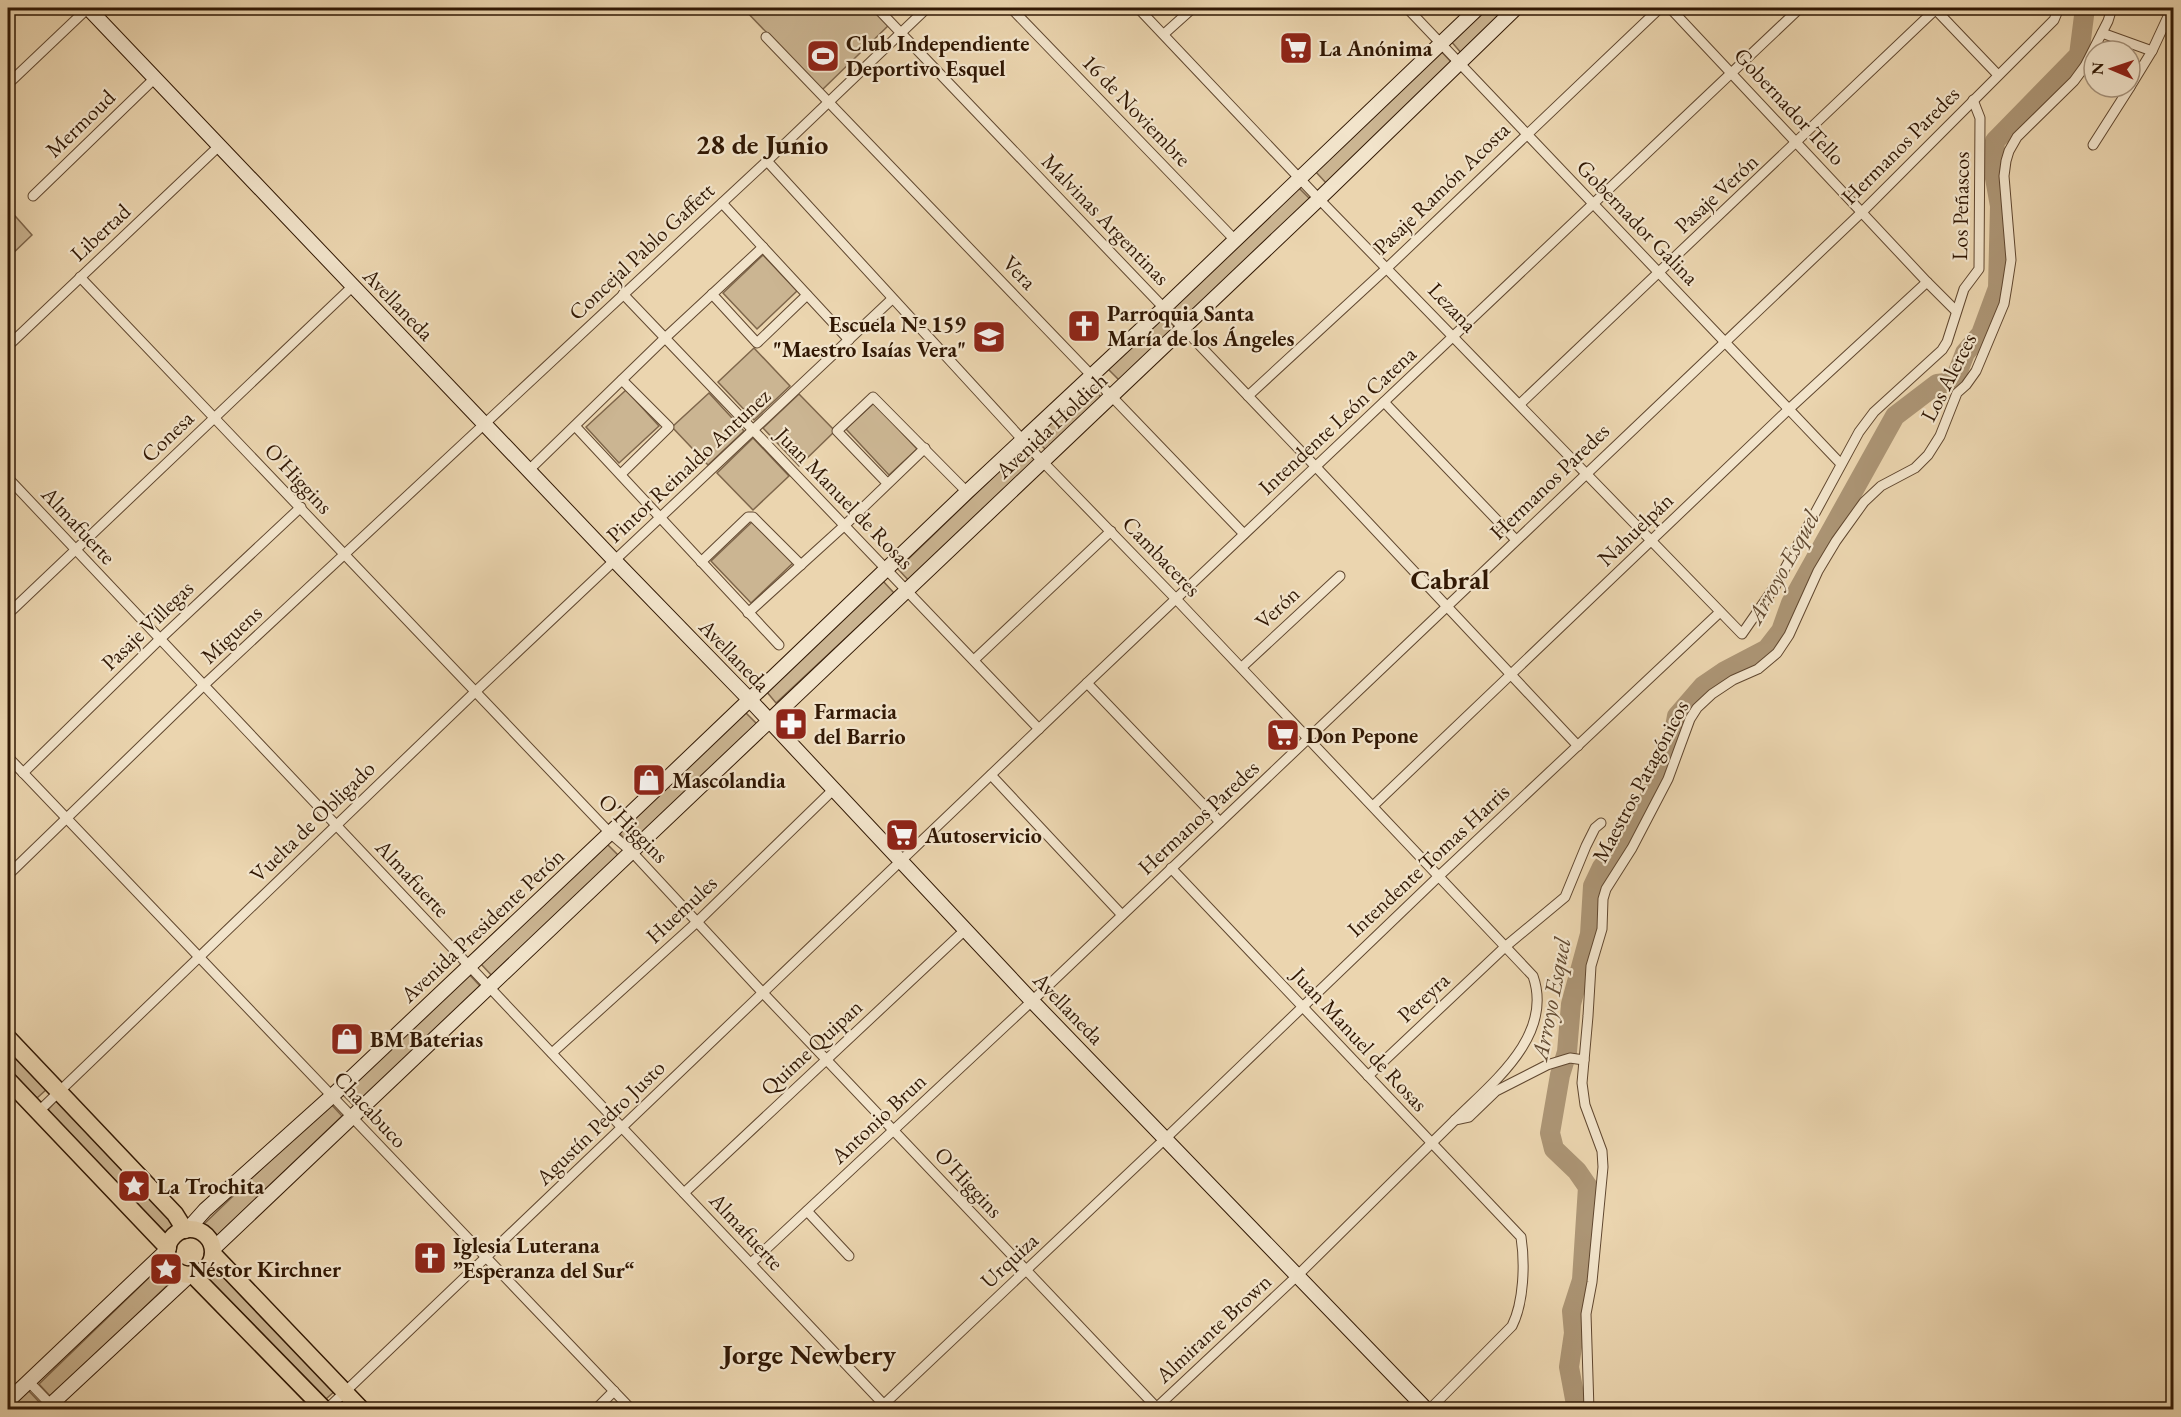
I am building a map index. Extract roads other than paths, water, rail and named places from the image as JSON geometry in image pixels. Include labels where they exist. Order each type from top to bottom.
[{"type":"highway","points":[[8,1038],[187,1229],[203,1233],[208,1239],[212,1252],[362,1410]]},
{"type":"highway","points":[[8,1080],[168,1249]]},
{"type":"highway","points":[[187,1229],[174,1236],[168,1249],[170,1263],[175,1269],[181,1273],[192,1274],[207,1267],[212,1252]]},
{"type":"highway","points":[[192,1274],[325,1410]]},
{"type":"street","name":"Avellaneda","points":[[88,8],[770,721],[1032,1001],[1428,1410]]},
{"type":"street","points":[[8,84],[88,8]]},
{"type":"street","name":"Malvinas Argentinas","points":[[877,8],[1316,466],[1578,746]]},
{"type":"street","name":"Concejal Pablo Gaffett","points":[[484,423],[722,203],[927,8]]},
{"type":"street","name":"16 de Noviembre","points":[[1011,8],[1235,240]]},
{"type":"street","name":"Lezana","points":[[1138,8],[1301,177],[1319,199],[1742,634]]},
{"type":"street","points":[[1164,34],[1193,8]]},
{"type":"street","name":"Gobernador Galina","points":[[1407,8],[1840,463]]},
{"type":"street","name":"Avenida Holdich","points":[[750,700],[1478,8]]},
{"type":"street","name":"Avenida Holdich","points":[[770,721],[1319,199],[1516,8]]},
{"type":"street","name":"Pasaje Ramón Acosta","points":[[1248,396],[1387,268],[1526,133],[1660,8]]},
{"type":"street","name":"Gobernador Tello","points":[[1670,8],[1926,282],[1956,310]]},
{"type":"street","name":"Intendente León Catena","points":[[901,861],[1800,8]]},
{"type":"street","points":[[1935,8],[1998,75]]},
{"type":"street","name":"Pasaje Verón","points":[[1520,404],[1935,8]]},
{"type":"street","name":"Hermanos Paredes","points":[[1032,1001],[1862,212],[2054,20],[2059,8]]},
{"type":"street","name":"Los Alerces","points":[[1881,486],[1915,468],[1928,455],[1940,436],[1957,393],[1976,371],[2004,304],[2011,260],[2004,176],[2009,151],[2017,137],[2074,81],[2085,66],[2112,8]]},
{"type":"street","points":[[2142,67],[2172,8]]},
{"type":"street","points":[[2102,33],[2152,51]]},
{"type":"street","name":"Vera","points":[[766,37],[1244,534]]},
{"type":"street","name":"Mermoud","points":[[33,196],[155,78]]},
{"type":"street","points":[[2093,145],[2122,99]]},
{"type":"street","name":"Los Peñascos","points":[[1742,634],[1776,585],[1840,463],[1859,432],[1874,412],[1942,350],[1947,342],[1964,289],[1979,269],[1980,118],[1973,100]]},
{"type":"street","name":"Libertad","points":[[8,346],[219,146]]},
{"type":"street","name":"Cambaceres","points":[[766,161],[1043,462],[1309,738],[1533,976],[1538,990],[1538,1004],[1533,1024],[1522,1048],[1504,1071],[1455,1120]]},
{"type":"street","points":[[722,203],[849,340]]},
{"type":"street","points":[[529,470],[763,247]]},
{"type":"street","name":"O'Higgins","points":[[80,277],[610,833],[632,852],[1156,1409]]},
{"type":"street","name":"Nahuelpán","points":[[1373,806],[1789,409],[1926,282]]},
{"type":"street","name":"Conesa","points":[[8,614],[353,286]]},
{"type":"street","name":"Juan Manuel de Rosas","points":[[623,294],[1039,729]]},
{"type":"street","points":[[712,294],[757,343],[807,296]]},
{"type":"street","name":"Pintor Reinaldo Antunez","points":[[615,561],[892,299]]},
{"type":"street","points":[[621,474],[669,427],[622,380]]},
{"type":"street","points":[[887,483],[837,431],[873,397],[967,492]]},
{"type":"street","points":[[1384,402],[1516,540]]},
{"type":"street","name":"Miguens","points":[[8,875],[204,686],[484,423]]},
{"type":"street","points":[[575,426],[779,645]]},
{"type":"street","points":[[748,613],[925,448]]},
{"type":"street","name":"Almafuerte","points":[[8,478],[751,1263],[884,1408]]},
{"type":"street","name":"Maestros Patagónicos","points":[[1589,1410],[1586,1314],[1592,1282],[1603,1167],[1602,1151],[1585,1105],[1581,1083],[1591,966],[1602,929],[1603,899],[1613,875],[1632,848],[1668,779],[1690,719],[1712,693],[1733,680],[1758,669],[1777,653],[1790,635],[1826,557],[1864,502],[1881,486]]},
{"type":"street","name":"Pasaje Villegas","points":[[22,773],[300,507]]},
{"type":"street","points":[[701,562],[748,518],[753,517],[801,565]]},
{"type":"street","points":[[974,660],[1111,531]]},
{"type":"street","name":"Vuelta de Obligado","points":[[38,1112],[475,692],[615,561]]},
{"type":"street","name":"Verón","points":[[1242,668],[1340,576]]},
{"type":"street","name":"Intendente Tomas Harris","points":[[1166,1138],[1439,876],[1720,612]]},
{"type":"street","points":[[1087,683],[1220,822]]},
{"type":"street","name":"Avenida Presidente Perón","points":[[187,1229],[205,1210],[332,1096],[750,700]]},
{"type":"street","points":[[212,1252],[770,721]]},
{"type":"street","name":"Chacabuco","points":[[8,758],[632,1410]]},
{"type":"street","points":[[991,775],[1122,915]]},
{"type":"street","name":"Huemules","points":[[552,1053],[697,922],[834,789]]},
{"type":"street","points":[[1506,946],[1565,897],[1586,846],[1595,828],[1601,823]]},
{"type":"street","name":"Agustín Pedro Justo","points":[[325,1410],[901,861]]},
{"type":"street","name":"Juan Manuel de Rosas","points":[[1171,868],[1521,1237],[1524,1256],[1518,1314],[1512,1326],[1428,1410]]},
{"type":"street","name":"Quime Quipan","points":[[684,1192],[965,930]]},
{"type":"street","name":"Pereyra","points":[[1368,1076],[1506,946]]},
{"type":"street","name":"Antonio Brun","points":[[751,1263],[1032,1001]]},
{"type":"street","points":[[1455,1120],[1468,1117],[1496,1091],[1552,1063],[1570,1058],[1584,1060]]},
{"type":"street","name":"Almirante Brown","points":[[1156,1409],[1298,1275],[1455,1120]]},
{"type":"street","name":"Urquiza","points":[[884,1408],[1166,1138]]},
{"type":"street","points":[[807,1211],[849,1256]]},
{"type":"street","points":[[8,1401],[168,1249]]},
{"type":"street","points":[[28,1382],[51,1408],[192,1274]]},
{"type":"street","points":[[595,1410],[614,1391]]},
{"type":"waterway","name":"Arroyo Esquel","points":[[1577,1410],[1569,1367],[1574,1333],[1572,1311],[1582,1280],[1588,1187],[1577,1171],[1554,1149],[1550,1133],[1560,1075],[1567,1052],[1571,1004],[1590,934],[1593,886],[1602,867],[1619,849],[1645,806],[1670,756],[1677,716],[1703,686],[1725,671],[1767,649],[1781,631],[1791,603],[1895,416],[1937,384],[1954,382],[1965,353],[1981,334],[1998,288],[2000,206],[1993,167],[1995,141],[2079,55],[2085,8]]},
{"type":"place","name":"La Anónima","points":[[1296,48]]},
{"type":"place","name":"Club Independiente Deportivo Esquel","points":[[823,56]]},
{"type":"place","name":"Parroquia Santa María de los Ángeles","points":[[1084,326]]},
{"type":"place","name":"Escuela Nº 159 \"Maestro Isaías Vera\"","points":[[989,337]]},
{"type":"place","name":"Farmacia del Barrio","points":[[791,724]]},
{"type":"place","name":"Don Pepone","points":[[1283,735]]},
{"type":"place","name":"Mascolandia","points":[[649,780]]},
{"type":"place","name":"Autoservicio","points":[[902,835]]},
{"type":"place","name":"BM Baterias","points":[[347,1039]]},
{"type":"place","name":"La Trochita","points":[[134,1186]]},
{"type":"place","name":"Iglesia Luterana ”Esperanza del Sur“","points":[[430,1258]]},
{"type":"place","name":"Néstor Kirchner","points":[[166,1269]]},
{"type":"district","name":"28 de Junio","points":[[762,144]]},
{"type":"district","name":"Cabral","points":[[1450,579]]},
{"type":"district","name":"Jorge Newbery","points":[[809,1354]]}]
